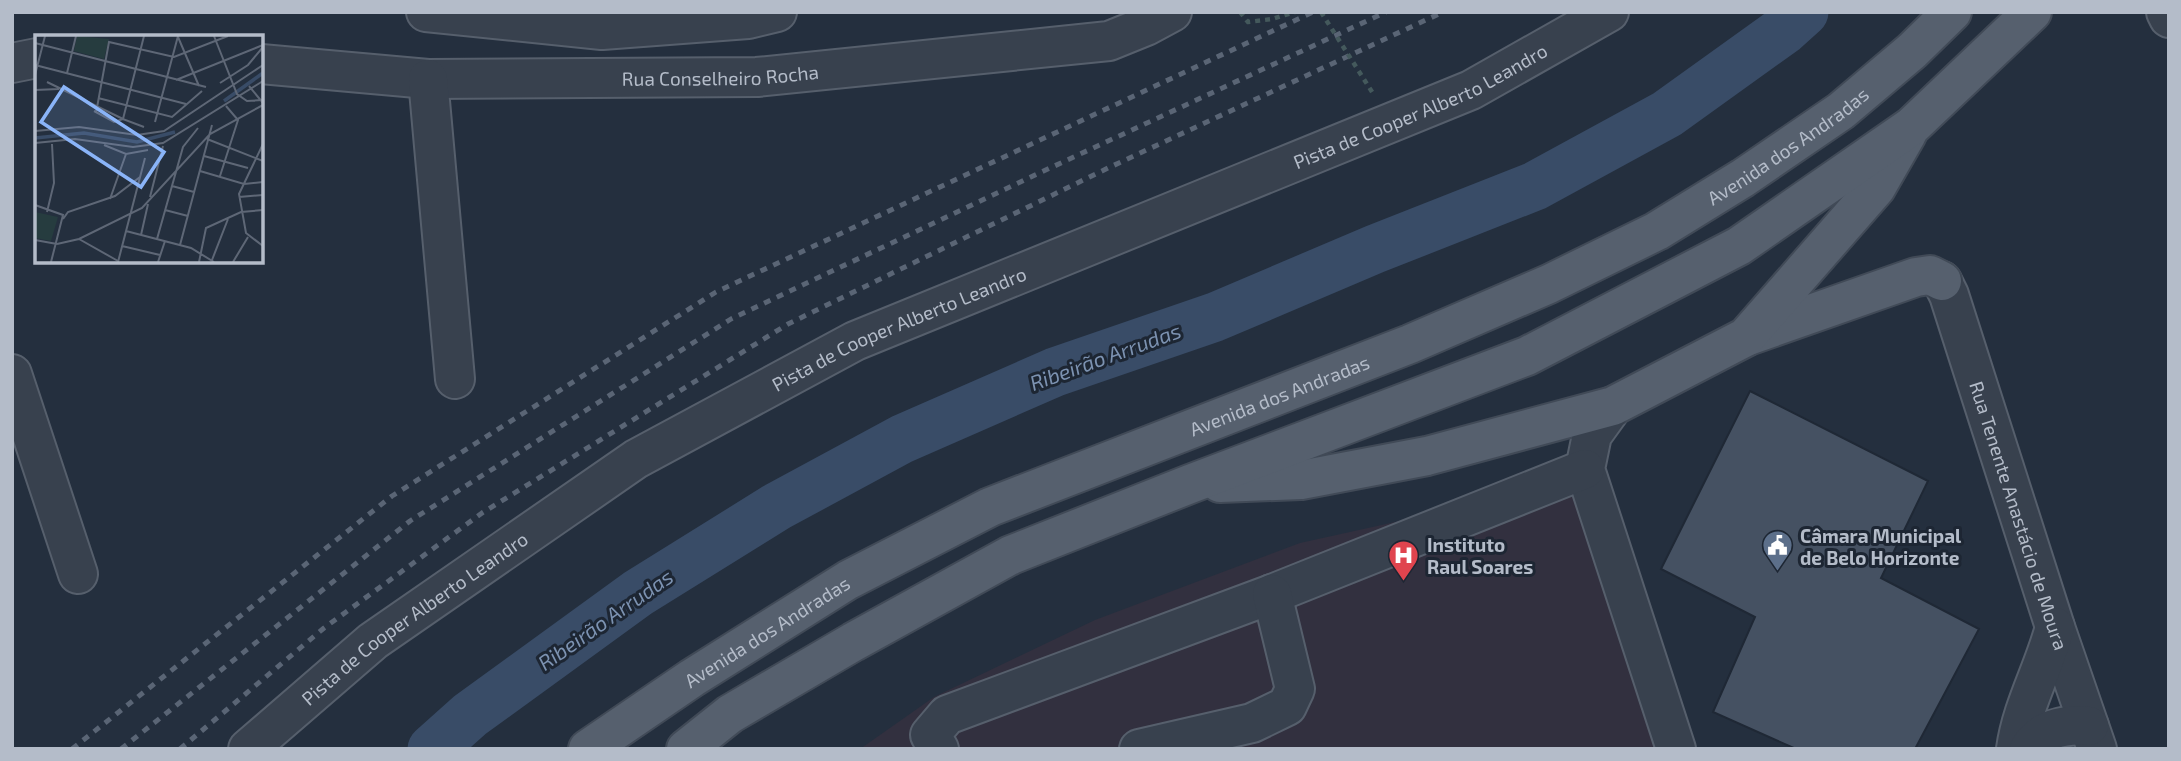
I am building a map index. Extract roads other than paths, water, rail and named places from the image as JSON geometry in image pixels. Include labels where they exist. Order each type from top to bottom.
[{"type":"main road","name":"Avenida dos Andradas","points":[[588,749],[692,678],[848,580],[990,507],[1410,344],[1549,284],[1657,230],[1743,178],[1841,111],[1912,51],[1952,12]]},
{"type":"main road","points":[[686,749],[730,714],[1011,555],[1539,350],[1739,246],[1912,125],[2032,12]]},
{"type":"main road","points":[[1746,337],[1876,188],[1912,125]]},
{"type":"main road","points":[[1190,484],[1301,480],[1427,456],[1612,406],[1746,337],[1916,277],[1930,275],[1942,281]]},
{"type":"street","points":[[426,12],[602,30],[756,15],[757,77]]},
{"type":"street","name":"Rua Conselheiro Rocha","points":[[262,64],[428,79],[757,77],[1110,41],[1172,12]]},
{"type":"street","name":"Pista de Cooper Alberto Leandro","points":[[248,749],[373,641],[636,459],[855,341],[1471,90],[1609,12]]},
{"type":"street","points":[[2166,12],[2169,18]]},
{"type":"street","points":[[12,63],[35,58]]},
{"type":"street","points":[[428,79],[455,379]]},
{"type":"street","name":"Rua Tenente Anastácio de Moura","points":[[1942,281],[1949,295],[2055,628],[2093,737]]},
{"type":"street","points":[[12,374],[78,574]]},
{"type":"street","points":[[1612,406],[1592,435],[1585,469],[1676,749]]},
{"type":"street","points":[[939,749],[930,736],[947,715],[1272,594],[1585,469]]},
{"type":"street","points":[[1139,749],[1252,723],[1287,706],[1294,689],[1272,594]]},
{"type":"street","points":[[2016,749],[2024,712],[2045,662],[2055,628]]},
{"type":"street","points":[[2029,749],[2033,742],[2048,731],[2068,725],[2093,737]]},
{"type":"waterway","name":"Ribeirão Arrudas","points":[[432,749],[470,715],[638,593],[778,506],[902,439],[1055,372],[1215,317],[1375,249],[1535,186],[1667,114],[1784,30],[1804,12]]},
{"type":"railway","points":[[72,749],[392,496],[716,292],[1313,12]]},
{"type":"railway","points":[[121,749],[410,521],[731,319],[1386,12]]},
{"type":"railway","points":[[180,749],[324,628],[482,513],[788,324],[1108,168],[1443,12]]},
{"type":"place","name":"Câmara Municipal de Belo Horizonte","points":[[1777,573]]},
{"type":"place","name":"Instituto Raul Soares","points":[[1404,582]]}]
